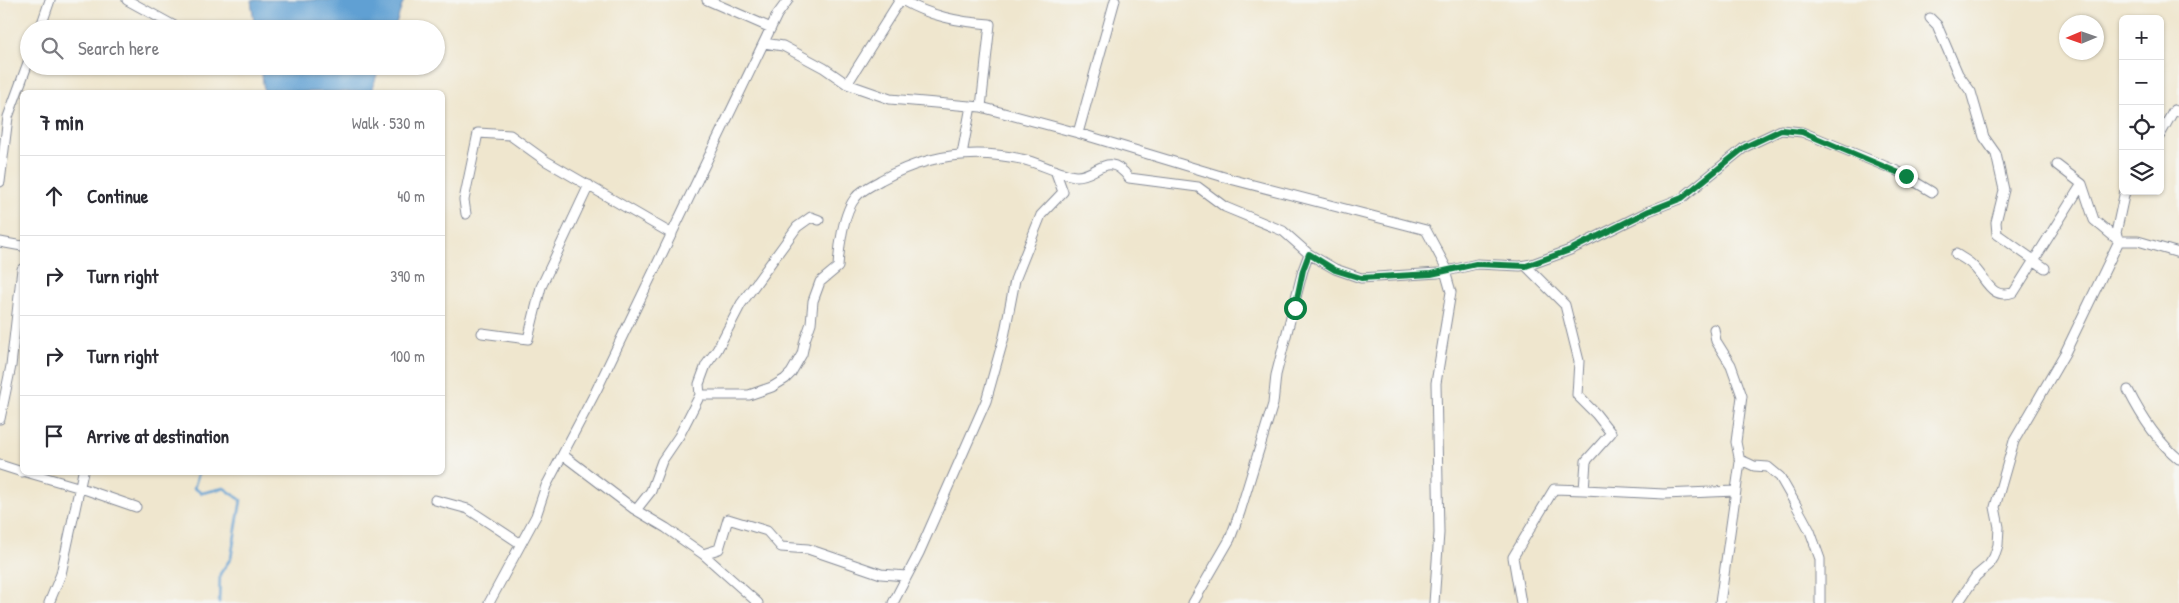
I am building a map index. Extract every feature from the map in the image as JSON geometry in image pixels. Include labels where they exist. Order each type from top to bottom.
[{"type":"street","points":[[43,20],[50,0]]},
{"type":"street","points":[[127,0],[164,20]]},
{"type":"street","points":[[707,0],[771,28]]},
{"type":"street","points":[[489,603],[536,516],[546,486],[672,234],[771,28],[788,0]]},
{"type":"street","points":[[847,84],[901,0],[948,20],[990,24],[981,107]]},
{"type":"street","points":[[1078,133],[1115,0]]},
{"type":"street","points":[[1930,18],[1937,25],[1958,74],[1972,92],[1984,137],[1996,154],[2004,190],[1996,222],[1997,234],[2044,268]]},
{"type":"street","points":[[764,43],[782,46],[824,68],[847,84],[890,100],[981,107],[1078,133],[1234,180],[1426,230],[1446,271],[1450,292],[1436,383],[1439,533],[1434,603]]},
{"type":"street","points":[[0,182],[8,117],[23,75]]},
{"type":"street","points":[[962,154],[971,106]]},
{"type":"street","points":[[2164,128],[2174,110],[2179,112]]},
{"type":"street","points":[[700,395],[749,395],[772,387],[785,379],[802,354],[804,340],[811,323],[813,301],[820,282],[838,267],[839,240],[856,197],[871,186],[902,169],[938,157],[962,154],[999,155],[1022,159],[1078,176],[1109,165],[1122,169],[1129,178],[1198,187],[1226,207],[1283,231],[1309,254],[1335,270],[1361,278],[1446,271],[1476,264],[1526,266],[1570,250],[1649,211],[1682,198],[1745,147],[1781,130],[1802,132],[1897,171],[1932,192]]},
{"type":"street","points":[[466,214],[466,192],[478,133],[510,135],[546,161],[672,234]]},
{"type":"street","points":[[2057,166],[2082,184],[2094,220],[2119,241],[2138,241],[2179,253]]},
{"type":"street","points":[[892,603],[919,552],[986,400],[1004,337],[1015,280],[1041,214],[1062,192],[1056,170]]},
{"type":"street","points":[[1956,254],[1972,265],[1986,284],[2008,295],[2014,292],[2082,184]]},
{"type":"street","points":[[482,333],[528,339],[541,286],[589,185]]},
{"type":"street","points":[[1958,603],[1976,576],[1989,566],[1994,557],[1998,545],[1999,527],[1995,507],[2014,441],[2065,353],[2115,254],[2119,241],[2116,233],[2124,195]]},
{"type":"street","points":[[636,510],[651,491],[662,461],[679,436],[700,395],[699,384],[706,365],[717,350],[741,304],[797,227],[811,218],[819,220]]},
{"type":"street","points":[[0,242],[20,246]]},
{"type":"street","points":[[1193,603],[1230,539],[1240,512],[1273,404],[1276,375],[1295,308],[1303,270],[1309,254]]},
{"type":"street","points":[[1526,266],[1564,305],[1579,361],[1578,395],[1611,433],[1586,461],[1584,490]]},
{"type":"street","points":[[0,419],[11,366],[20,287]]},
{"type":"street","points":[[1714,329],[1716,341],[1731,366],[1742,396],[1736,442],[1739,458],[1736,492],[1720,603]]},
{"type":"street","points":[[2128,390],[2142,414],[2169,451],[2179,459]]},
{"type":"street","points":[[563,455],[636,510],[703,554],[758,603]]},
{"type":"street","points":[[1739,458],[1754,466],[1768,467],[1780,477],[1810,531],[1820,559],[1820,603]]},
{"type":"street","points":[[0,465],[20,471]]},
{"type":"street","points":[[35,475],[81,488],[136,507]]},
{"type":"street","points":[[49,603],[61,574],[83,475]]},
{"type":"street","points":[[1521,603],[1513,557],[1554,489],[1664,494],[1736,492]]},
{"type":"street","points":[[435,500],[468,509],[521,544]]},
{"type":"street","points":[[703,554],[719,549],[728,519],[767,532],[781,547],[808,549],[882,574],[906,576]]},
{"type":"water","points":[[251,0],[404,0],[397,20],[254,20]]},
{"type":"water","points":[[262,75],[377,75],[372,90],[264,90]]},
{"type":"waterway","points":[[198,475],[194,488],[202,493],[224,488],[241,500],[231,558],[220,574],[219,603]]},
{"type":"route","points":[[1295,308],[1303,270],[1309,254],[1335,270],[1361,278],[1431,274],[1476,264],[1526,266],[1570,250],[1649,211],[1682,198],[1745,147],[1781,130],[1802,132],[1906,176]]}]
